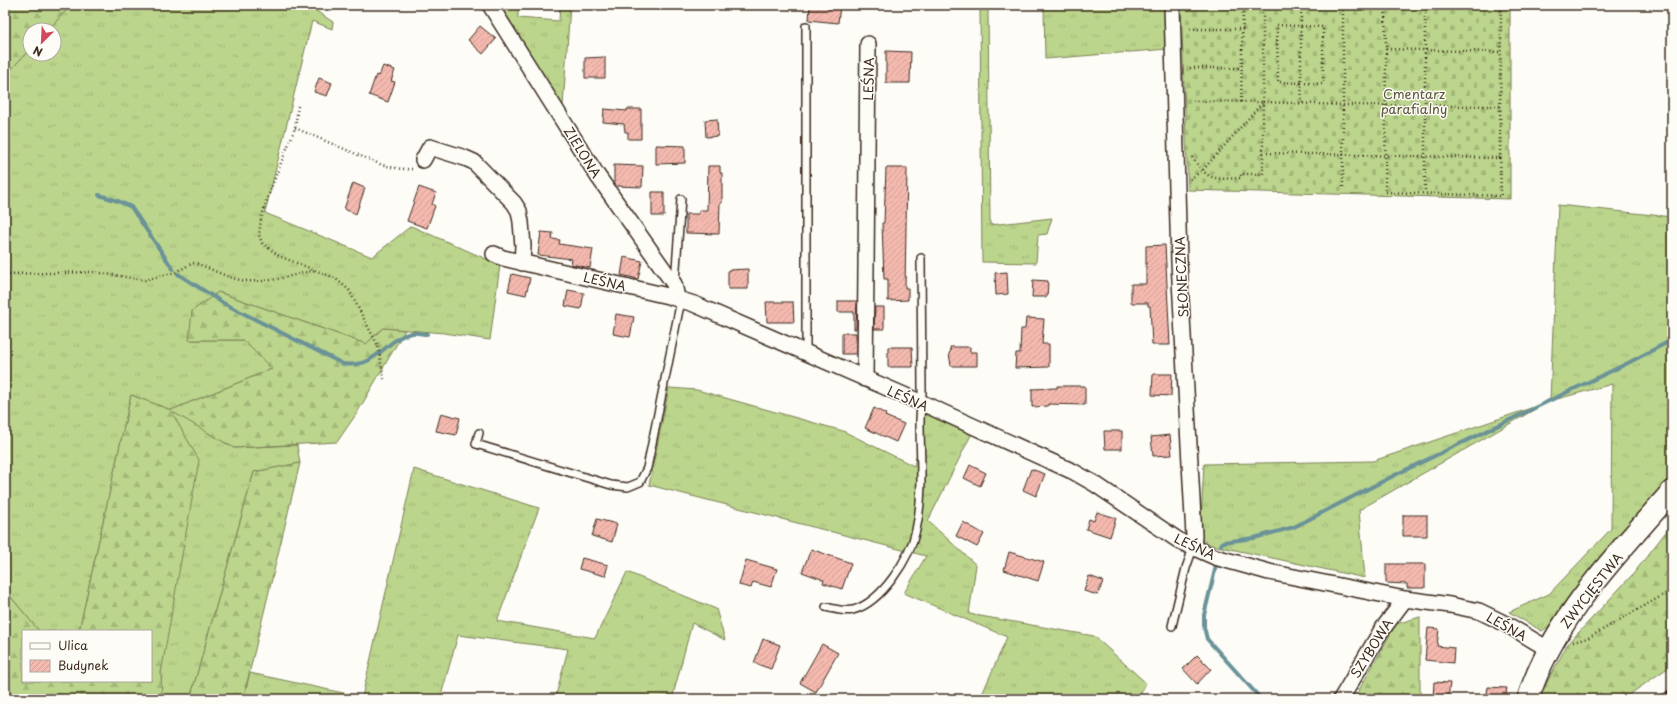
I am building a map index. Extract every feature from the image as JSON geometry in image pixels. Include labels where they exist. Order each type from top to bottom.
[{"type":"main road","name":"ZWYCIĘSTWA","points":[[1528,699],[1548,649],[1567,619],[1592,586],[1672,491]]},
{"type":"street","name":"ZIELONA","points":[[490,5],[598,175],[677,294]]},
{"type":"street","name":"SŁONECZNA","points":[[1172,5],[1179,247],[1194,536],[1193,548]]},
{"type":"street","name":"LEŚNA","points":[[865,379],[868,44]]},
{"type":"street","points":[[420,164],[430,147],[465,158],[477,165],[514,203],[519,211],[522,229],[522,263]]},
{"type":"street","name":"LEŚNA","points":[[494,254],[522,263],[677,294],[1086,478],[1180,542],[1193,548],[1254,568],[1405,599],[1450,605],[1479,611],[1506,624],[1548,649]]},
{"type":"street","name":"SZYBOWA","points":[[1341,699],[1387,622],[1405,599]]},
{"type":"lane","points":[[806,26],[806,353]]},
{"type":"lane","points":[[479,433],[476,444],[611,485],[628,487],[640,482],[646,468],[677,294],[681,199]]},
{"type":"lane","points":[[826,607],[852,610],[871,602],[889,583],[907,554],[917,529],[920,504],[920,419],[922,403],[921,258]]},
{"type":"lane","points":[[1172,626],[1186,568],[1193,548]]},
{"type":"path","points":[[1241,102],[1243,5]]},
{"type":"path","points":[[1192,157],[1202,171],[1216,179],[1241,178],[1241,174],[1263,174],[1263,5]]},
{"type":"path","points":[[1301,5],[1302,104]]},
{"type":"path","points":[[1343,5],[1343,187]]},
{"type":"path","points":[[1385,5],[1385,192],[1425,192],[1501,196],[1501,6],[1470,5]]},
{"type":"path","points":[[1425,5],[1425,192]]},
{"type":"path","points":[[1277,25],[1301,26],[1323,27],[1323,84],[1278,82],[1277,25]]},
{"type":"path","points":[[1190,29],[1243,29]]},
{"type":"path","points":[[1386,49],[1502,52]]},
{"type":"path","points":[[1190,68],[1242,68]]},
{"type":"path","points":[[1192,101],[1343,105],[1500,106]]},
{"type":"path","points":[[1188,180],[1202,171],[1263,102]]},
{"type":"path","points":[[298,106],[295,128],[268,196],[260,224],[259,234],[262,243],[279,256],[335,278],[349,290],[379,350],[384,380]]},
{"type":"path","points":[[295,128],[382,165],[401,169],[420,164]]},
{"type":"path","points":[[1263,153],[1343,156],[1500,158]]},
{"type":"path","points":[[5,274],[68,271],[94,272],[145,280],[176,272],[193,264],[198,264],[231,277],[247,281],[271,280],[316,270]]},
{"type":"path","points":[[1548,649],[1588,638],[1672,590]]},
{"type":"green space","points":[[5,5],[71,5],[55,22],[22,22],[22,58],[5,76]]},
{"type":"green space","points":[[71,5],[307,5],[333,22],[332,29],[312,21],[265,213],[372,257],[411,226],[500,265],[490,340],[444,333],[383,328],[366,344],[218,292],[189,340],[243,340],[272,369],[171,410],[131,395],[79,630],[38,630],[5,590],[5,76],[22,58],[22,62],[62,62],[62,22],[55,22]]},
{"type":"green space","points":[[498,5],[518,5],[518,18],[559,21],[560,5],[570,5],[563,106],[520,43]]},
{"type":"green space","points":[[980,5],[988,5],[990,225],[1052,218],[1047,234],[1038,235],[1036,263],[982,262]]},
{"type":"green space","points":[[1044,5],[1166,5],[1168,49],[1045,59]]},
{"type":"green space","name":"Cmentarz parafialny","points":[[1181,5],[1510,5],[1510,199],[1188,190]]},
{"type":"green space","points":[[1558,205],[1672,217],[1672,475],[1611,548],[1550,625],[1542,631],[1509,612],[1549,594],[1611,529],[1612,384],[1550,401]]},
{"type":"green space","points":[[218,292],[366,344],[383,328],[405,330],[357,413],[337,442],[234,448],[171,411],[199,460],[161,673],[162,699],[5,699],[5,590],[38,630],[22,630],[22,682],[152,682],[152,630],[79,630],[131,395],[171,410],[272,369],[243,340],[189,340],[192,311]]},
{"type":"green space","points":[[669,388],[697,390],[843,431],[914,466],[928,401],[977,423],[928,521],[976,565],[969,614],[1094,636],[1146,683],[1138,699],[980,699],[1007,637],[904,593],[926,556],[649,485]]},
{"type":"green space","points":[[1546,403],[1359,510],[1365,578],[1212,545],[1200,539],[1204,464],[1373,461]]},
{"type":"green space","points":[[171,410],[234,448],[297,445],[300,463],[254,472],[190,699],[162,699],[161,673]]},
{"type":"green space","points":[[300,463],[243,699],[190,699],[254,472]]},
{"type":"green space","points":[[414,469],[539,508],[497,621],[595,638],[627,572],[716,609],[725,640],[692,623],[672,699],[555,699],[568,649],[458,635],[440,699],[243,699],[250,673],[362,697]]},
{"type":"green space","points":[[1672,524],[1672,665],[1623,699],[1538,699],[1567,645],[1634,573]]},
{"type":"green space","points":[[1420,617],[1420,699],[1354,699],[1396,624]]},
{"type":"building","points":[[810,5],[840,5],[838,23],[809,20]]},
{"type":"building","points":[[480,26],[496,39],[483,54],[468,40]]},
{"type":"building","points":[[886,51],[911,52],[910,83],[886,83]]},
{"type":"building","points":[[605,57],[605,78],[585,78],[585,58]]},
{"type":"building","points":[[383,66],[395,70],[391,81],[395,82],[388,102],[369,95],[376,75],[379,76]]},
{"type":"building","points":[[319,78],[332,83],[327,96],[314,92]]},
{"type":"building","points":[[604,109],[627,111],[627,109],[641,109],[641,139],[628,139],[628,132],[625,132],[624,124],[603,122]]},
{"type":"building","points":[[717,119],[718,136],[706,137],[705,120]]},
{"type":"building","points":[[656,145],[685,146],[685,163],[656,164]]},
{"type":"building","points":[[614,165],[643,166],[642,187],[616,186],[614,183]]},
{"type":"building","points":[[708,166],[720,166],[720,173],[722,173],[722,203],[720,203],[719,234],[686,233],[686,214],[699,214],[699,210],[707,210]]},
{"type":"building","points":[[886,168],[907,168],[905,288],[908,288],[908,300],[888,301],[888,279],[884,279],[882,223],[884,223]]},
{"type":"building","points":[[353,183],[365,188],[356,214],[344,209]]},
{"type":"building","points":[[419,187],[436,193],[432,204],[435,206],[427,228],[407,221]]},
{"type":"building","points":[[652,192],[664,192],[664,216],[652,216]]},
{"type":"building","points":[[541,232],[553,233],[552,239],[560,240],[559,244],[593,249],[590,268],[571,264],[572,259],[538,255]]},
{"type":"building","points":[[1165,245],[1170,345],[1152,345],[1150,306],[1148,306],[1148,303],[1131,303],[1131,284],[1146,284],[1146,246]]},
{"type":"building","points":[[624,257],[642,261],[638,279],[621,275]]},
{"type":"building","points":[[748,269],[748,289],[728,289],[728,270]]},
{"type":"building","points":[[1007,272],[1008,294],[996,295],[995,273]]},
{"type":"building","points":[[512,274],[530,278],[526,295],[508,291]]},
{"type":"building","points":[[1033,280],[1048,281],[1047,297],[1032,297]]},
{"type":"building","points":[[568,290],[584,293],[581,309],[565,306]]},
{"type":"building","points":[[838,301],[857,301],[856,329],[854,329],[854,312],[838,312]]},
{"type":"building","points":[[766,302],[793,302],[794,322],[767,322]]},
{"type":"building","points":[[875,307],[884,307],[884,329],[874,329]]},
{"type":"building","points":[[616,314],[634,317],[630,337],[613,334]]},
{"type":"building","points":[[1026,318],[1044,319],[1042,344],[1049,344],[1049,367],[1015,368],[1016,353],[1020,353],[1021,329],[1025,329]]},
{"type":"building","points":[[842,333],[856,333],[856,354],[842,354]]},
{"type":"building","points":[[888,347],[912,347],[913,367],[888,367]]},
{"type":"building","points":[[950,347],[970,347],[970,352],[977,352],[977,366],[951,366],[949,353],[951,351]]},
{"type":"building","points":[[1153,374],[1172,374],[1171,396],[1152,395]]},
{"type":"building","points":[[1057,386],[1085,386],[1085,405],[1048,404],[1048,406],[1032,407],[1032,389],[1057,388]]},
{"type":"building","points":[[874,408],[886,414],[885,416],[904,424],[896,442],[865,428]]},
{"type":"building","points":[[441,413],[460,418],[456,435],[436,431]]},
{"type":"building","points":[[1104,431],[1122,431],[1122,449],[1105,449]]},
{"type":"building","points":[[1170,435],[1172,455],[1153,456],[1151,437]]},
{"type":"building","points":[[970,465],[986,473],[980,486],[964,478]]},
{"type":"building","points":[[1031,469],[1045,474],[1036,496],[1023,490]]},
{"type":"building","points":[[1097,512],[1116,518],[1110,537],[1086,529],[1089,519],[1094,521]]},
{"type":"building","points":[[1403,515],[1427,515],[1427,536],[1403,536]]},
{"type":"building","points":[[597,519],[617,524],[612,542],[592,536]]},
{"type":"building","points":[[963,522],[984,534],[977,547],[956,536]]},
{"type":"building","points":[[811,549],[851,563],[842,589],[823,583],[824,580],[802,572]]},
{"type":"building","points":[[1009,552],[1044,562],[1038,581],[1004,570]]},
{"type":"building","points":[[582,558],[608,565],[605,576],[579,569]]},
{"type":"building","points":[[746,560],[777,569],[771,587],[753,582],[751,588],[739,585]]},
{"type":"building","points":[[1386,564],[1425,564],[1425,588],[1407,588],[1407,584],[1386,583]]},
{"type":"building","points":[[1089,576],[1103,581],[1098,595],[1084,591]]},
{"type":"building","points":[[1428,628],[1439,629],[1437,646],[1454,648],[1453,663],[1425,660]]},
{"type":"building","points":[[763,639],[780,645],[771,669],[754,663]]},
{"type":"building","points":[[822,644],[838,653],[816,692],[800,683]]},
{"type":"building","points":[[1197,655],[1211,669],[1197,684],[1183,669]]},
{"type":"building","points":[[1434,682],[1450,683],[1448,699],[1433,699]]},
{"type":"building","points":[[1488,687],[1507,688],[1505,699],[1486,699]]},
{"type":"waterway","points":[[99,195],[131,207],[173,269]]},
{"type":"waterway","points":[[178,274],[223,303],[343,364],[365,362],[395,340],[403,336],[414,333],[427,334]]},
{"type":"waterway","points":[[1221,545],[1223,542],[1254,538],[1294,527],[1395,475],[1628,363],[1672,340]]},
{"type":"waterway","points":[[1216,566],[1204,615],[1204,627],[1207,639],[1261,699]]},
{"type":"railway","points":[[1659,699],[1672,690]]}]
